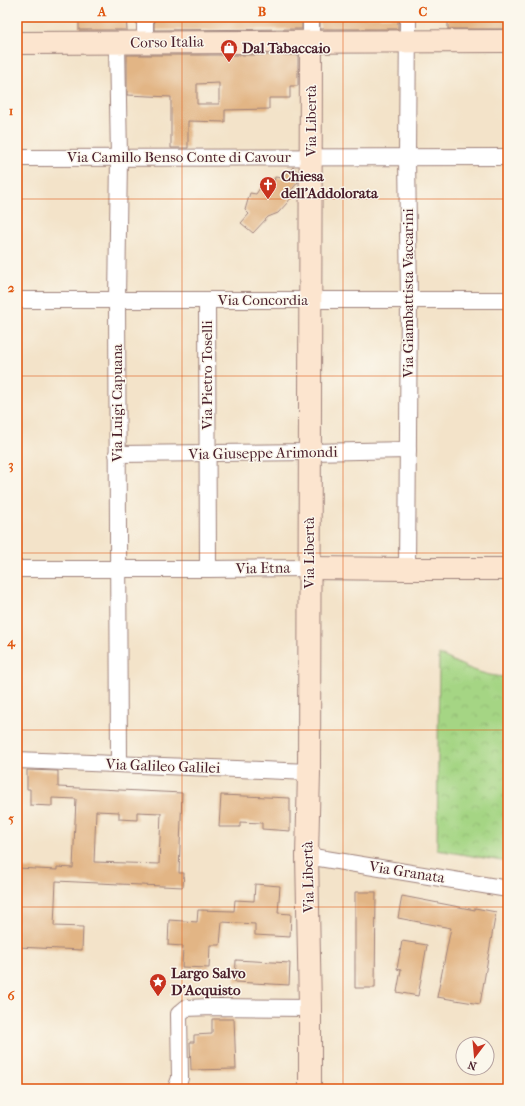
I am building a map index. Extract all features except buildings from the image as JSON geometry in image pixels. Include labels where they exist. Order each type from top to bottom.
[{"type":"street","points":[[145,17],[145,42]]},
{"type":"street","name":"Via Libertà","points":[[310,1089],[307,856],[309,772],[311,17]]},
{"type":"street","name":"Via Giambattista Vaccarini","points":[[407,569],[409,300],[407,157],[408,17]]},
{"type":"street","name":"Corso Italia","points":[[17,43],[508,41]]},
{"type":"street","name":"Via Luigi Capuana","points":[[117,43],[119,158],[117,300],[118,764]]},
{"type":"street","name":"Via Camillo Benso Conte di Cavour","points":[[17,158],[508,157]]},
{"type":"street","name":"Via Concordia","points":[[17,300],[508,300]]},
{"type":"street","name":"Via Pietro Toselli","points":[[207,300],[208,569]]},
{"type":"street","name":"Via Giuseppe Arimondi","points":[[117,454],[408,450]]},
{"type":"street","name":"Via Etna","points":[[17,568],[508,569]]},
{"type":"street","name":"Via Galileo Galilei","points":[[17,760],[309,772]]},
{"type":"street","name":"Via Granata","points":[[307,856],[508,889]]},
{"type":"street","points":[[181,1085],[179,1014],[186,1008],[212,1006],[310,1008]]},
{"type":"green space","points":[[439,654],[481,673],[508,677],[508,862],[437,850]]},
{"type":"place","name":"Dal Tabaccaio","points":[[229,63]]},
{"type":"place","name":"Chiesa dell'Addolorata","points":[[268,200]]},
{"type":"place","name":"Largo Salvo D'Acquisto","points":[[158,997]]}]
